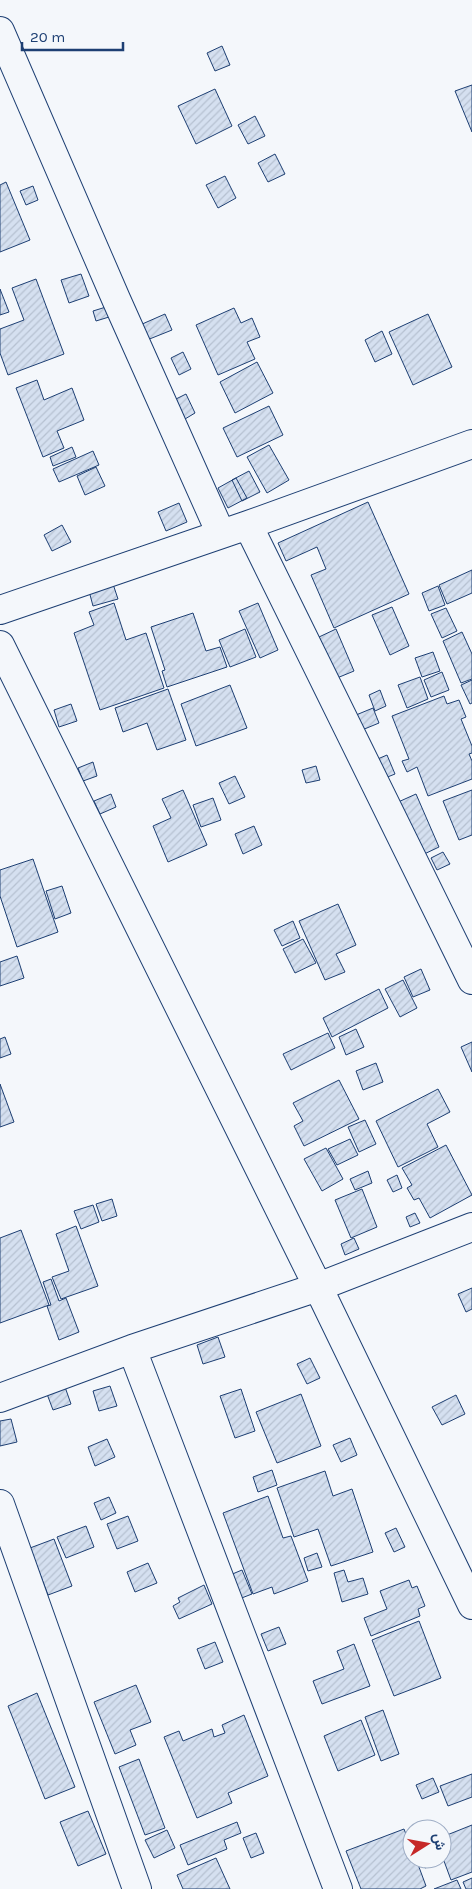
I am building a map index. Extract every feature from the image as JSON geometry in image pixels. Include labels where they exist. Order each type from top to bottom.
[{"type":"street","points":[[0,31],[116,299],[222,534]]},
{"type":"street","points":[[0,610],[248,526],[472,444]]},
{"type":"street","points":[[248,526],[472,980]]},
{"type":"street","points":[[0,645],[318,1287],[472,1605]]},
{"type":"street","points":[[0,1398],[132,1349],[318,1287],[472,1227]]},
{"type":"street","points":[[132,1349],[338,1889]]},
{"type":"street","points":[[0,1504],[137,1889]]},
{"type":"building","points":[[222,46],[230,65],[215,71],[207,53]]},
{"type":"building","points":[[472,85],[472,132],[455,91]]},
{"type":"building","points":[[215,89],[232,126],[196,144],[178,106]]},
{"type":"building","points":[[255,116],[265,136],[248,144],[238,125]]},
{"type":"building","points":[[275,154],[285,174],[268,182],[258,163]]},
{"type":"building","points":[[225,176],[236,198],[218,208],[206,185]]},
{"type":"building","points":[[6,182],[30,240],[0,252],[0,185]]},
{"type":"building","points":[[33,186],[38,200],[26,205],[20,191]]},
{"type":"building","points":[[81,274],[89,296],[69,303],[61,280]]},
{"type":"building","points":[[36,279],[64,354],[8,375],[0,353],[0,329],[24,320],[12,288]]},
{"type":"building","points":[[0,289],[9,312],[0,315]]},
{"type":"building","points":[[106,307],[109,317],[96,321],[93,311]]},
{"type":"building","points":[[234,308],[241,323],[252,318],[260,337],[247,342],[255,359],[218,375],[196,325]]},
{"type":"building","points":[[165,314],[172,330],[147,340],[140,325]]},
{"type":"building","points":[[428,314],[452,367],[413,385],[389,332]]},
{"type":"building","points":[[382,331],[392,354],[375,362],[365,340]]},
{"type":"building","points":[[183,352],[191,369],[179,375],[171,358]]},
{"type":"building","points":[[257,362],[273,393],[235,413],[220,382]]},
{"type":"building","points":[[37,380],[44,400],[72,388],[84,420],[57,431],[64,448],[43,457],[16,388]]},
{"type":"building","points":[[186,394],[195,413],[185,419],[176,399]]},
{"type":"building","points":[[269,406],[283,435],[237,457],[223,428]]},
{"type":"building","points":[[269,445],[289,480],[267,493],[247,457]]},
{"type":"building","points":[[72,447],[76,457],[53,466],[50,457]]},
{"type":"building","points":[[93,451],[99,465],[59,482],[53,469]]},
{"type":"building","points":[[96,467],[105,486],[85,495],[77,476]]},
{"type":"building","points":[[249,471],[260,492],[242,501],[232,480]]},
{"type":"building","points":[[236,478],[247,498],[228,508],[218,488]]},
{"type":"building","points":[[368,502],[409,594],[334,628],[311,575],[326,569],[317,547],[286,561],[278,543]]},
{"type":"building","points":[[179,503],[187,522],[166,531],[158,512]]},
{"type":"building","points":[[62,525],[71,542],[52,551],[44,535]]},
{"type":"building","points":[[472,570],[472,593],[447,604],[439,585]]},
{"type":"building","points":[[113,584],[118,599],[93,606],[89,591]]},
{"type":"building","points":[[438,586],[445,605],[429,611],[422,593]]},
{"type":"building","points":[[114,603],[126,640],[146,633],[164,688],[100,710],[74,633],[94,625],[89,612]]},
{"type":"building","points":[[258,603],[278,650],[260,658],[239,611]]},
{"type":"building","points":[[392,607],[409,646],[390,655],[372,615]]},
{"type":"building","points":[[446,608],[457,631],[442,638],[431,614]]},
{"type":"building","points":[[193,613],[206,651],[220,647],[227,667],[167,687],[162,671],[165,670],[151,627]]},
{"type":"building","points":[[245,629],[256,657],[230,667],[219,640]]},
{"type":"building","points":[[336,629],[354,671],[337,678],[319,637]]},
{"type":"building","points":[[462,632],[472,654],[472,679],[461,683],[443,641]]},
{"type":"building","points":[[433,652],[440,671],[422,677],[415,658]]},
{"type":"building","points":[[442,672],[449,690],[431,697],[424,680]]},
{"type":"building","points":[[420,677],[428,699],[407,708],[398,685]]},
{"type":"building","points":[[472,680],[472,703],[470,704],[461,685]]},
{"type":"building","points":[[230,685],[247,728],[196,746],[181,704]]},
{"type":"building","points":[[168,689],[186,740],[157,750],[147,723],[123,732],[115,708]]},
{"type":"building","points":[[380,690],[386,706],[375,711],[369,695]]},
{"type":"building","points":[[444,696],[447,704],[459,700],[466,717],[461,719],[472,746],[472,753],[469,754],[472,761],[472,779],[428,796],[417,767],[407,772],[402,761],[409,759],[392,716]]},
{"type":"building","points":[[71,704],[77,721],[59,727],[54,710]]},
{"type":"building","points":[[373,708],[379,723],[362,730],[356,715]]},
{"type":"building","points":[[387,755],[395,774],[380,780],[373,761]]},
{"type":"building","points":[[93,762],[97,776],[83,781],[78,768]]},
{"type":"building","points":[[316,766],[320,780],[306,783],[302,770]]},
{"type":"building","points":[[235,776],[245,797],[229,804],[219,783]]},
{"type":"building","points":[[183,790],[207,845],[168,862],[153,826],[171,818],[162,799]]},
{"type":"building","points":[[472,790],[472,835],[459,840],[443,801]]},
{"type":"building","points":[[111,794],[116,807],[100,814],[94,801]]},
{"type":"building","points":[[416,794],[439,847],[420,856],[396,803]]},
{"type":"building","points":[[213,798],[221,820],[201,827],[193,805]]},
{"type":"building","points":[[254,826],[262,845],[243,854],[235,834]]},
{"type":"building","points":[[443,852],[450,864],[437,870],[431,858]]},
{"type":"building","points":[[33,859],[58,932],[17,947],[0,896],[0,870]]},
{"type":"building","points":[[62,886],[71,913],[55,919],[46,891]]},
{"type":"building","points":[[338,904],[356,945],[336,954],[345,972],[325,980],[299,921]]},
{"type":"building","points":[[293,921],[300,938],[282,946],[274,930]]},
{"type":"building","points":[[303,939],[316,963],[295,973],[283,949]]},
{"type":"building","points":[[17,956],[24,978],[0,986],[0,962]]},
{"type":"building","points":[[421,969],[430,990],[413,997],[404,977]]},
{"type":"building","points":[[403,980],[417,1008],[400,1017],[385,989]]},
{"type":"building","points":[[379,989],[388,1008],[332,1037],[323,1018]]},
{"type":"building","points":[[356,1029],[364,1047],[346,1055],[339,1037]]},
{"type":"building","points":[[328,1033],[335,1048],[291,1070],[283,1054]]},
{"type":"building","points":[[5,1037],[11,1054],[0,1058],[0,1039]]},
{"type":"building","points":[[472,1042],[472,1072],[461,1047]]},
{"type":"building","points":[[376,1063],[383,1082],[363,1090],[356,1071]]},
{"type":"building","points":[[339,1080],[359,1119],[304,1146],[294,1126],[303,1121],[293,1103]]},
{"type":"building","points":[[0,1084],[14,1122],[0,1127]]},
{"type":"building","points":[[438,1089],[450,1112],[427,1124],[438,1147],[398,1167],[376,1121]]},
{"type":"building","points":[[365,1120],[376,1144],[359,1152],[348,1127]]},
{"type":"building","points":[[350,1139],[358,1155],[337,1165],[328,1149]]},
{"type":"building","points":[[446,1145],[472,1195],[430,1218],[419,1198],[414,1200],[407,1188],[412,1185],[402,1168]]},
{"type":"building","points":[[326,1148],[343,1179],[322,1191],[304,1159]]},
{"type":"building","points":[[368,1171],[372,1183],[355,1190],[350,1179]]},
{"type":"building","points":[[397,1175],[402,1188],[393,1192],[387,1180]]},
{"type":"building","points":[[362,1189],[377,1227],[351,1238],[335,1200]]},
{"type":"building","points":[[112,1199],[117,1216],[102,1221],[96,1204]]},
{"type":"building","points":[[93,1205],[99,1222],[81,1229],[74,1211]]},
{"type":"building","points":[[415,1213],[420,1223],[410,1227],[406,1217]]},
{"type":"building","points":[[76,1226],[98,1286],[61,1299],[52,1277],[69,1271],[56,1234]]},
{"type":"building","points":[[21,1230],[49,1305],[0,1323],[0,1238]]},
{"type":"building","points":[[354,1238],[359,1249],[345,1255],[341,1244]]},
{"type":"building","points":[[51,1279],[59,1301],[66,1298],[79,1332],[59,1340],[47,1306],[51,1305],[43,1282]]},
{"type":"building","points":[[472,1288],[472,1309],[466,1312],[458,1294]]},
{"type":"building","points":[[218,1337],[225,1357],[203,1364],[197,1345]]},
{"type":"building","points":[[310,1358],[320,1378],[307,1384],[297,1364]]},
{"type":"building","points":[[110,1386],[117,1406],[99,1411],[93,1391]]},
{"type":"building","points":[[65,1387],[71,1404],[53,1410],[47,1394]]},
{"type":"building","points":[[241,1389],[255,1431],[235,1438],[220,1396]]},
{"type":"building","points":[[301,1394],[321,1446],[277,1463],[256,1412]]},
{"type":"building","points":[[456,1395],[465,1414],[442,1425],[432,1407]]},
{"type":"building","points":[[11,1419],[17,1442],[0,1446],[0,1421]]},
{"type":"building","points":[[350,1438],[357,1455],[341,1462],[333,1445]]},
{"type":"building","points":[[107,1439],[115,1457],[95,1466],[88,1447]]},
{"type":"building","points":[[272,1470],[277,1485],[258,1492],[253,1477]]},
{"type":"building","points":[[325,1471],[333,1496],[352,1489],[373,1552],[331,1566],[318,1529],[294,1537],[277,1488]]},
{"type":"building","points":[[268,1496],[283,1538],[291,1536],[308,1581],[274,1594],[272,1587],[253,1594],[223,1513]]},
{"type":"building","points":[[109,1497],[116,1513],[101,1520],[94,1503]]},
{"type":"building","points":[[128,1516],[138,1541],[117,1549],[107,1524]]},
{"type":"building","points":[[86,1526],[94,1547],[66,1558],[57,1537]]},
{"type":"building","points":[[396,1528],[405,1547],[394,1552],[385,1533]]},
{"type":"building","points":[[54,1539],[72,1586],[48,1595],[30,1548]]},
{"type":"building","points":[[317,1553],[322,1567],[308,1571],[304,1558]]},
{"type":"building","points":[[148,1563],[157,1583],[135,1592],[127,1572]]},
{"type":"building","points":[[242,1570],[252,1594],[239,1599],[230,1575]]},
{"type":"building","points":[[344,1570],[348,1582],[363,1578],[368,1594],[342,1602],[334,1573]]},
{"type":"building","points":[[409,1580],[412,1588],[417,1586],[425,1606],[418,1609],[420,1616],[371,1636],[364,1618],[387,1609],[380,1591]]},
{"type":"building","points":[[204,1585],[212,1604],[179,1619],[173,1606],[180,1602],[178,1598]]},
{"type":"building","points":[[419,1621],[441,1678],[394,1696],[372,1640]]},
{"type":"building","points":[[279,1627],[286,1644],[268,1651],[261,1634]]},
{"type":"building","points":[[215,1642],[223,1662],[205,1669],[197,1649]]},
{"type":"building","points":[[354,1644],[370,1686],[322,1704],[313,1681],[344,1669],[337,1651]]},
{"type":"building","points":[[136,1685],[151,1722],[130,1730],[136,1745],[115,1754],[94,1702]]},
{"type":"building","points":[[37,1693],[75,1787],[45,1799],[8,1706]]},
{"type":"building","points":[[383,1710],[399,1754],[381,1761],[365,1717]]},
{"type":"building","points":[[244,1715],[268,1776],[228,1793],[232,1803],[197,1818],[164,1737],[179,1731],[183,1741],[212,1729],[214,1737],[225,1733],[222,1725]]},
{"type":"building","points":[[361,1720],[375,1755],[338,1771],[324,1736]]},
{"type":"building","points":[[139,1759],[165,1828],[145,1835],[119,1767]]},
{"type":"building","points":[[472,1774],[472,1797],[448,1806],[440,1786]]},
{"type":"building","points":[[433,1778],[439,1792],[422,1799],[416,1785]]},
{"type":"building","points":[[88,1811],[106,1854],[78,1866],[60,1822]]},
{"type":"building","points":[[237,1822],[241,1833],[224,1840],[227,1849],[188,1865],[180,1845]]},
{"type":"building","points":[[472,1825],[472,1872],[451,1880],[447,1869],[452,1869],[452,1833]]},
{"type":"building","points":[[167,1830],[175,1848],[154,1858],[145,1840]]},
{"type":"building","points":[[402,1830],[402,1869],[420,1869],[426,1886],[420,1889],[361,1889],[346,1851]]},
{"type":"building","points":[[256,1833],[264,1853],[251,1858],[243,1838]]},
{"type":"building","points":[[216,1858],[230,1889],[183,1889],[177,1875]]},
{"type":"building","points":[[472,1878],[472,1889],[466,1889],[463,1882]]},
{"type":"building","points":[[457,1880],[461,1889],[434,1889]]}]
